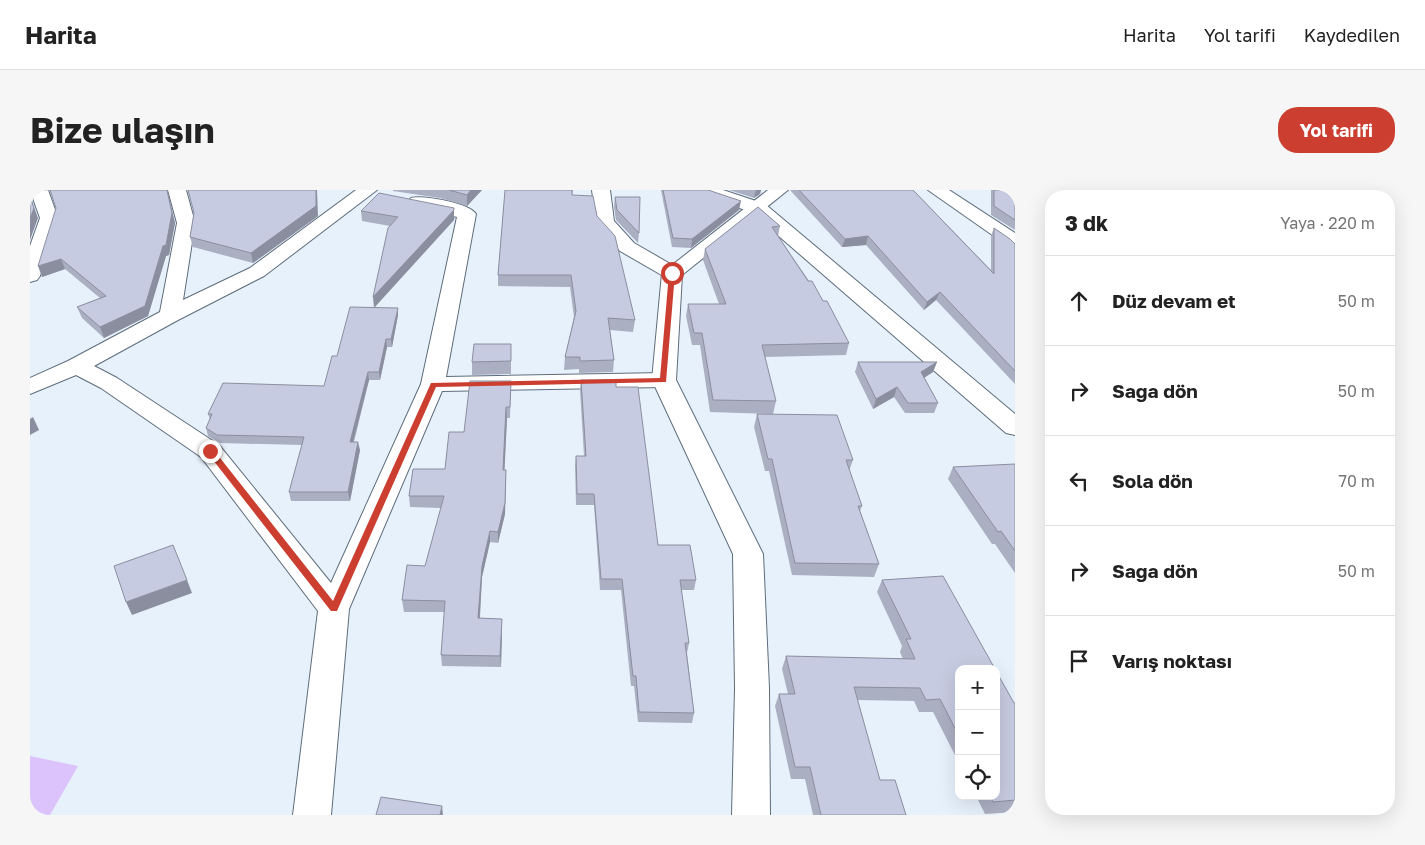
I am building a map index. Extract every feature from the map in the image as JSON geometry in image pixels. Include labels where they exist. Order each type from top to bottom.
[{"type":"street","points":[[30,276],[49,218],[39,190]]},
{"type":"street","points":[[170,315],[186,223],[176,190]]},
{"type":"street","points":[[601,190],[605,222],[627,247],[672,273]]},
{"type":"street","points":[[705,190],[758,208],[1015,427]]},
{"type":"street","points":[[750,815],[752,688],[748,554],[664,380],[672,273],[779,190]]},
{"type":"street","points":[[937,190],[1015,242]]},
{"type":"street","points":[[30,387],[76,366],[170,315],[257,272],[367,195],[452,208],[467,214],[433,384],[334,609],[312,815]]},
{"type":"street","points":[[76,366],[109,383],[210,451],[334,609]]},
{"type":"street","points":[[433,384],[664,380]]},
{"type":"shaded area","points":[[30,756],[78,766],[50,815],[30,815]]},
{"type":"building","points":[[50,190],[167,190],[172,213],[166,245],[163,246],[145,306],[100,327],[77,307],[106,296],[61,259],[38,266],[56,208]]},
{"type":"building","points":[[188,190],[316,190],[316,206],[251,253],[190,237],[194,213]]},
{"type":"building","points":[[449,190],[471,190],[467,195]]},
{"type":"building","points":[[505,190],[572,190],[572,195],[593,196],[597,216],[615,236],[635,320],[608,318],[614,360],[580,361],[580,357],[565,357],[576,311],[571,275],[498,275]]},
{"type":"building","points":[[663,190],[708,190],[741,201],[692,239],[673,238]]},
{"type":"building","points":[[799,190],[913,190],[994,274],[994,228],[1010,239],[1015,244],[1015,371],[940,292],[927,302],[868,236],[845,239]]},
{"type":"building","points":[[994,190],[1015,190],[1015,220],[994,206]]},
{"type":"building","points":[[379,193],[454,208],[454,210],[373,297],[388,228],[398,217],[361,211]]},
{"type":"building","points":[[30,196],[34,208],[30,219]]},
{"type":"building","points":[[615,197],[640,197],[639,233],[617,210]]},
{"type":"building","points":[[758,207],[780,226],[772,227],[808,281],[812,281],[823,301],[827,301],[849,343],[762,345],[776,401],[713,400],[702,333],[694,333],[688,304],[726,304],[705,249]]},
{"type":"building","points":[[350,307],[398,308],[391,339],[386,339],[379,372],[368,372],[350,442],[358,442],[348,492],[289,492],[304,437],[217,435],[206,428],[212,414],[208,414],[223,383],[324,386],[332,356],[337,356]]},
{"type":"building","points":[[474,344],[511,344],[511,361],[472,362]]},
{"type":"building","points":[[858,362],[937,362],[921,372],[938,403],[908,403],[897,387],[876,399]]},
{"type":"building","points":[[581,380],[616,380],[616,387],[638,387],[658,545],[690,545],[696,580],[680,580],[689,643],[685,643],[694,713],[639,712],[636,676],[633,676],[622,579],[601,579],[594,494],[577,494],[576,456],[586,456]]},
{"type":"building","points":[[470,381],[511,381],[510,407],[506,407],[503,470],[506,470],[505,503],[498,532],[490,531],[482,566],[478,618],[502,619],[500,656],[441,655],[445,601],[402,600],[407,565],[425,566],[444,496],[409,496],[413,469],[445,469],[449,432],[464,432]]},
{"type":"building","points":[[757,414],[837,415],[853,460],[846,460],[862,506],[858,506],[879,564],[795,563],[772,459],[768,459]]},
{"type":"building","points":[[1015,464],[1015,551],[1001,531],[998,532],[953,467]]},
{"type":"building","points":[[173,545],[187,580],[126,602],[114,566]]},
{"type":"building","points":[[943,576],[993,665],[955,665],[955,728],[940,699],[926,700],[920,688],[854,687],[880,780],[895,780],[906,815],[821,815],[810,767],[795,767],[779,694],[795,694],[786,656],[915,659],[906,639],[911,639],[882,580]]},
{"type":"building","points":[[1000,678],[1015,703],[1015,800],[993,802],[992,800],[1000,800]]},
{"type":"building","points":[[381,797],[442,806],[440,815],[376,815]]},
{"type":"route","points":[[210,451],[334,609],[433,384],[664,380],[672,273]]}]
